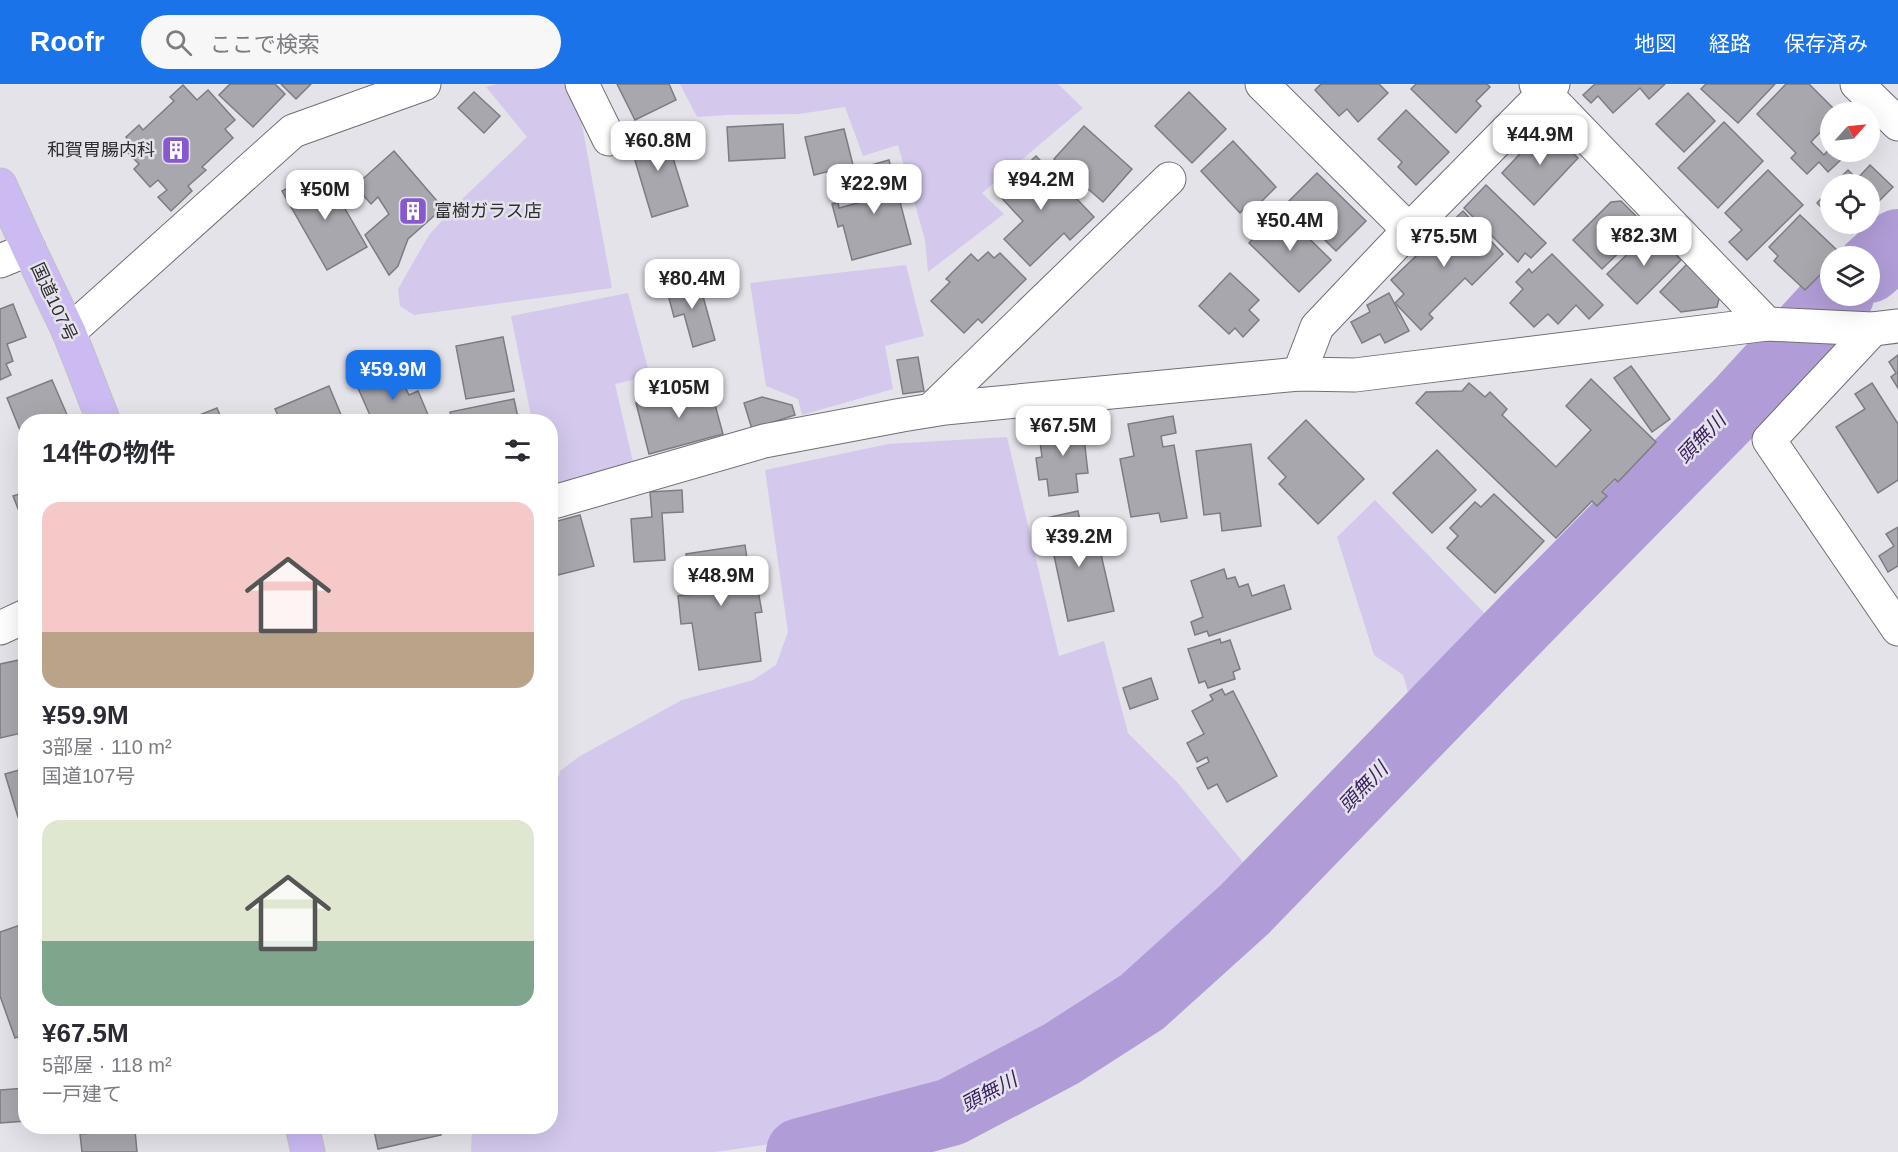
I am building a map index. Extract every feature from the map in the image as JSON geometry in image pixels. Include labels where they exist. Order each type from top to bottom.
[{"type":"highway","name":"国道107号","points":[[0,185],[14,255],[69,332],[101,414]]},
{"type":"highway","points":[[304,1134],[308,1152]]},
{"type":"street","points":[[69,332],[293,132],[424,84]]},
{"type":"street","points":[[582,84],[609,139]]},
{"type":"street","points":[[1262,84],[1409,230]]},
{"type":"street","points":[[1857,84],[1898,124]]},
{"type":"street","points":[[1299,374],[1317,327],[1544,87],[1767,324]]},
{"type":"street","points":[[931,410],[1169,179]]},
{"type":"street","points":[[558,501],[764,441],[931,410],[1299,374],[1355,375],[1767,324],[1885,327]]},
{"type":"street","points":[[1885,327],[1769,440],[1898,629]]},
{"type":"street","points":[[0,628],[18,620]]},
{"type":"shaded area","points":[[496,84],[564,84],[581,119],[612,288],[414,315],[400,306],[398,289],[429,235],[459,202],[527,137],[486,87]]},
{"type":"shaded area","points":[[680,84],[1058,84],[1083,108],[982,193],[1004,214],[928,272],[925,240],[898,145],[863,156],[845,107],[799,114],[697,117]]},
{"type":"shaded area","points":[[906,265],[924,336],[885,346],[893,389],[802,415],[798,399],[766,386],[750,283]]},
{"type":"shaded area","points":[[628,293],[650,376],[615,384],[633,462],[558,488],[558,414],[531,414],[511,316]]},
{"type":"shaded area","points":[[1007,437],[1059,656],[1104,641],[1128,733],[1177,782],[1252,873],[1152,972],[1071,1020],[916,1099],[875,1117],[764,1145],[715,1152],[471,1152],[472,1134],[558,1134],[558,778],[560,771],[580,756],[682,700],[753,680],[776,665],[788,632],[765,470],[888,444]]},
{"type":"shaded area","points":[[1375,500],[1492,621],[1413,710],[1403,675],[1374,655],[1337,537]]},
{"type":"building","points":[[230,84],[275,84],[285,94],[253,127],[219,95]]},
{"type":"building","points":[[281,84],[311,84],[296,99]]},
{"type":"building","points":[[617,84],[669,84],[676,100],[635,120]]},
{"type":"building","points":[[1321,84],[1379,84],[1388,93],[1358,122],[1347,109],[1339,116],[1315,90]]},
{"type":"building","points":[[1416,84],[1487,84],[1490,87],[1476,101],[1481,106],[1456,133],[1411,89]]},
{"type":"building","points":[[1595,84],[1665,84],[1649,99],[1640,88],[1613,113],[1598,96],[1591,103],[1583,95]]},
{"type":"building","points":[[1706,84],[1775,84],[1738,123],[1701,89]]},
{"type":"building","points":[[1786,84],[1809,84],[1827,102],[1820,102],[1820,133],[1811,142],[1820,151],[1820,162],[1838,162],[1828,172],[1819,162],[1807,174],[1791,158],[1796,153],[1757,114]]},
{"type":"building","name":"和賀胃腸内科","points":[[183,85],[197,100],[208,90],[235,120],[225,129],[233,138],[202,167],[206,170],[188,186],[192,191],[171,211],[158,197],[167,190],[158,180],[150,187],[134,169],[139,164],[128,153],[135,147],[126,137],[139,125],[143,130],[174,101],[170,97]]},
{"type":"building","points":[[474,92],[500,116],[484,133],[458,108]]},
{"type":"building","points":[[1189,92],[1226,129],[1192,163],[1155,126]]},
{"type":"building","points":[[1688,93],[1715,121],[1684,152],[1656,124]]},
{"type":"building","points":[[1406,110],[1449,152],[1416,185],[1398,167],[1402,162],[1378,139]]},
{"type":"building","points":[[1724,122],[1763,161],[1718,208],[1678,168]]},
{"type":"building","points":[[783,124],[785,158],[729,161],[727,127]]},
{"type":"building","points":[[663,126],[688,206],[652,217],[628,137]]},
{"type":"building","points":[[1084,126],[1132,169],[1103,202],[1054,159]]},
{"type":"building","points":[[1545,127],[1578,158],[1534,205],[1502,173]]},
{"type":"building","points":[[844,129],[853,165],[814,175],[805,137]]},
{"type":"building","points":[[1233,141],[1276,187],[1253,210],[1248,205],[1240,213],[1201,171]]},
{"type":"building","name":"富樹ガラス店","points":[[394,151],[443,208],[408,239],[398,266],[389,275],[365,235],[389,214],[378,197],[371,204],[355,186]]},
{"type":"building","points":[[1036,156],[1094,217],[1070,240],[1064,233],[1030,266],[1004,239],[1023,221],[997,193]]},
{"type":"building","points":[[889,160],[911,244],[852,260],[843,225],[838,227],[832,204],[838,202],[839,208],[865,201],[857,169]]},
{"type":"building","points":[[1870,165],[1879,174],[1862,174]]},
{"type":"building","points":[[1768,170],[1803,205],[1747,260],[1729,242],[1742,230],[1725,213]]},
{"type":"building","points":[[1317,173],[1366,221],[1336,251],[1287,203]]},
{"type":"building","points":[[325,174],[367,247],[327,270],[282,191],[297,183],[300,188]]},
{"type":"building","points":[[1880,175],[1893,187],[1880,200]]},
{"type":"building","points":[[1486,185],[1546,243],[1531,258],[1525,253],[1518,262],[1464,208]]},
{"type":"building","points":[[1621,201],[1646,226],[1602,269],[1573,240],[1611,202]]},
{"type":"building","points":[[1281,211],[1331,260],[1299,292],[1249,243]]},
{"type":"building","points":[[1463,211],[1503,254],[1472,285],[1465,278],[1429,314],[1433,318],[1421,330],[1395,303],[1404,294],[1391,280]]},
{"type":"building","points":[[1800,215],[1833,246],[1820,246],[1820,275],[1805,290],[1774,261],[1778,256],[1769,247]]},
{"type":"building","points":[[1652,230],[1681,260],[1637,304],[1607,274]]},
{"type":"building","points":[[988,252],[994,258],[1000,253],[1026,279],[982,323],[978,319],[964,333],[931,301],[950,282],[946,279],[971,254],[978,261]]},
{"type":"building","points":[[1552,254],[1603,305],[1589,319],[1576,305],[1558,324],[1548,314],[1534,327],[1510,303],[1523,289],[1516,282],[1529,269],[1532,273]]},
{"type":"building","points":[[1687,264],[1720,295],[1717,307],[1681,312],[1660,292]]},
{"type":"building","points":[[1230,273],[1259,300],[1249,310],[1259,320],[1243,337],[1235,328],[1229,334],[1199,306]]},
{"type":"building","points":[[698,278],[715,340],[693,347],[684,314],[674,317],[666,287]]},
{"type":"building","points":[[1389,293],[1409,331],[1385,343],[1380,334],[1362,343],[1351,322],[1370,312],[1367,305]]},
{"type":"building","points":[[13,304],[26,337],[7,344],[13,361],[6,364],[11,375],[0,380],[0,309]]},
{"type":"building","points":[[503,337],[514,391],[466,399],[456,346]]},
{"type":"building","points":[[1898,355],[1898,388],[1891,377],[1896,373],[1889,362]]},
{"type":"building","points":[[918,357],[924,391],[903,394],[897,360]]},
{"type":"building","points":[[1631,366],[1670,419],[1652,432],[1614,378]]},
{"type":"building","points":[[397,370],[409,395],[418,391],[428,414],[369,414],[358,388]]},
{"type":"building","points":[[1591,379],[1656,442],[1618,482],[1615,479],[1602,492],[1607,496],[1597,506],[1592,501],[1556,538],[1416,403],[1426,392],[1462,391],[1469,383],[1485,397],[1490,392],[1507,409],[1502,415],[1556,467],[1591,430],[1566,406]]},
{"type":"building","points":[[52,380],[67,414],[18,414],[18,425],[7,398]]},
{"type":"building","points":[[709,383],[723,434],[649,454],[636,403]]},
{"type":"building","points":[[1872,383],[1898,424],[1898,480],[1878,493],[1836,427],[1865,409],[1855,394]]},
{"type":"building","points":[[329,386],[341,414],[277,414],[275,409]]},
{"type":"building","points":[[762,397],[792,405],[795,415],[752,429],[744,403]]},
{"type":"building","points":[[514,399],[517,414],[450,414],[450,412]]},
{"type":"building","points":[[217,408],[220,414],[202,414]]},
{"type":"building","points":[[1173,416],[1176,433],[1161,436],[1163,447],[1174,445],[1187,518],[1161,522],[1159,513],[1131,517],[1120,459],[1134,456],[1128,424]]},
{"type":"building","points":[[1082,420],[1088,473],[1076,474],[1078,492],[1049,496],[1047,479],[1039,480],[1036,458],[1042,457],[1040,442],[1047,441],[1045,425]]},
{"type":"building","points":[[1306,420],[1364,479],[1318,524],[1279,484],[1286,477],[1268,458]]},
{"type":"building","points":[[1251,444],[1261,526],[1222,531],[1220,513],[1204,515],[1196,451]]},
{"type":"building","points":[[1437,450],[1476,490],[1432,533],[1393,493]]},
{"type":"building","points":[[682,490],[683,512],[662,513],[665,560],[634,562],[631,519],[652,517],[650,492]]},
{"type":"building","points":[[18,494],[18,508],[13,496]]},
{"type":"building","points":[[1494,494],[1544,541],[1495,593],[1447,548],[1458,536],[1450,528],[1475,502],[1481,507]]},
{"type":"building","points":[[1078,511],[1084,540],[1097,537],[1114,611],[1068,621],[1046,518]]},
{"type":"building","points":[[580,515],[594,566],[558,575],[558,521]]},
{"type":"building","points":[[1898,527],[1898,566],[1888,572],[1879,556],[1894,546],[1886,534]]},
{"type":"building","points":[[745,545],[751,586],[757,585],[762,612],[755,613],[761,661],[699,670],[692,623],[681,624],[678,596],[693,594],[690,581],[681,583],[679,567],[687,566],[686,554]]},
{"type":"building","points":[[1224,569],[1227,579],[1235,577],[1239,587],[1248,584],[1252,596],[1284,585],[1291,609],[1209,636],[1207,631],[1195,635],[1191,622],[1203,617],[1191,581]]},
{"type":"building","points":[[1220,639],[1221,643],[1230,640],[1240,669],[1233,672],[1235,679],[1208,688],[1205,681],[1199,683],[1188,649]]},
{"type":"building","points":[[18,660],[18,734],[0,738],[0,664]]},
{"type":"building","points":[[1151,678],[1158,699],[1130,709],[1123,688]]},
{"type":"building","points":[[1222,689],[1225,695],[1233,691],[1277,776],[1227,802],[1217,784],[1208,789],[1197,768],[1209,762],[1207,757],[1197,762],[1187,743],[1204,734],[1192,711],[1213,700],[1210,695]]},
{"type":"building","points":[[18,770],[18,817],[5,774]]},
{"type":"building","points":[[18,926],[18,1037],[15,1038],[0,996],[0,932]]},
{"type":"building","points":[[18,1089],[18,1122],[0,1123],[0,1090]]},
{"type":"building","points":[[80,1134],[135,1134],[137,1152],[82,1152]]},
{"type":"building","points":[[375,1134],[441,1135],[378,1149]]},
{"type":"waterway","name":"頭無川","points":[[1880,259],[1898,243]]},
{"type":"waterway","name":"頭無川","points":[[800,1152],[951,1112],[1061,1054],[1142,1002],[1245,909],[1741,401],[1828,306]]},
{"type":"place","name":"和賀胃腸内科","points":[[176,150]]},
{"type":"place","name":"富樹ガラス店","points":[[413,211]]}]
